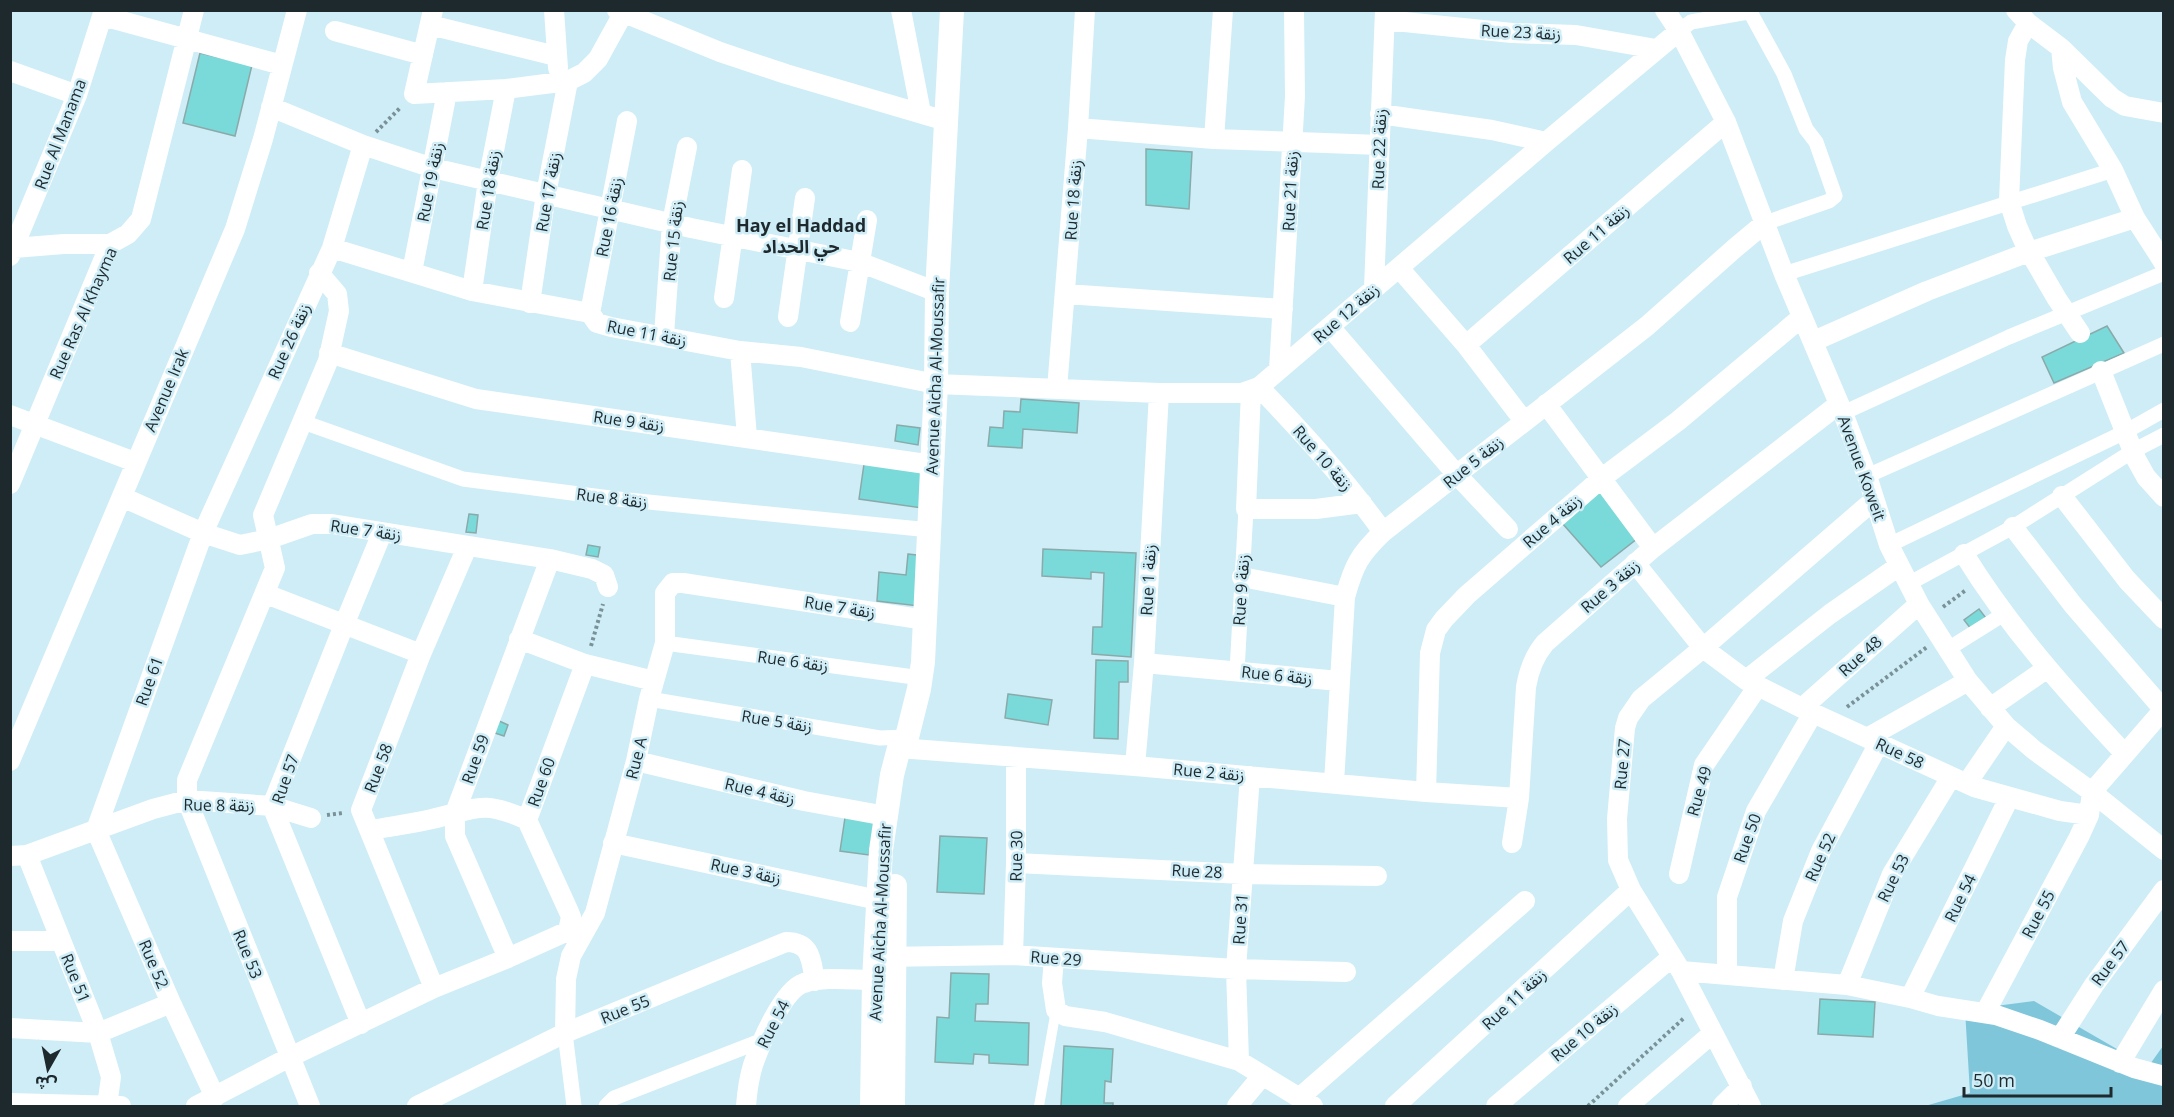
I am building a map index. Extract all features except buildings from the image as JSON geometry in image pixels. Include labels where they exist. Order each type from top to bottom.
[{"type":"street","name":"Rue Ras Al Khayma","points":[[10,484],[110,244],[128,234],[141,219],[194,10]]},
{"type":"street","name":"Avenue Irak","points":[[10,761],[235,229],[263,140],[297,10]]},
{"type":"street","name":"Rue 17 زنقة","points":[[530,303],[564,82],[556,56],[554,10]]},
{"type":"street","points":[[901,10],[921,113]]},
{"type":"street","name":"Avenue Aicha Al-Moussafir","points":[[893,1107],[878,900],[886,816],[921,678],[926,620],[936,384],[937,292],[952,10]]},
{"type":"street","name":"Rue 18 زنقة","points":[[1057,389],[1066,294],[1085,10]]},
{"type":"street","points":[[1214,139],[1223,10]]},
{"type":"street","name":"Rue 21 زنقة","points":[[1279,370],[1293,141],[1296,45],[1294,10]]},
{"type":"street","name":"Avenue Koweit","points":[[1665,10],[1688,21],[1784,274],[1841,408],[1867,476],[1889,545],[1924,611],[1968,681],[2029,757],[2092,792],[2163,850]]},
{"type":"street","points":[[556,56],[431,18],[414,94],[506,89],[564,82],[584,73],[598,58],[622,11],[720,52],[764,67],[946,121]]},
{"type":"street","points":[[1688,21],[1749,11],[1784,74],[1806,129],[1820,152],[1835,197],[1765,223]]},
{"type":"street","points":[[104,13],[186,40],[282,65]]},
{"type":"street","name":"Rue Al Manama","points":[[12,252],[77,95],[104,13]]},
{"type":"street","name":"Rue 23 زنقة","points":[[1385,15],[1512,33],[1576,35],[1656,49]]},
{"type":"street","name":"Rue 22 زنقة","points":[[1374,288],[1385,15]]},
{"type":"street","points":[[2022,17],[2061,48],[2112,98],[2126,106],[2163,113]]},
{"type":"street","points":[[2022,17],[2015,60],[2010,201],[2016,226],[2029,252],[2080,333]]},
{"type":"street","name":"Rue 12 زنقة","points":[[1255,389],[1688,21]]},
{"type":"street","points":[[335,31],[423,55]]},
{"type":"street","points":[[2061,48],[2063,68],[2072,102],[2113,170],[2135,218],[2163,263]]},
{"type":"street","points":[[10,71],[77,95]]},
{"type":"street","name":"Rue 18 زنقة","points":[[472,291],[488,181],[506,89]]},
{"type":"street","name":"Rue 19 زنقة","points":[[412,272],[447,92]]},
{"type":"street","points":[[271,107],[363,145],[434,168],[732,237],[859,262],[937,292]]},
{"type":"street","points":[[1380,114],[1492,130],[1546,142]]},
{"type":"street","name":"Rue 16 زنقة","points":[[590,313],[627,121]]},
{"type":"street","name":"Rue 11 زنقة","points":[[1466,345],[1726,122]]},
{"type":"street","points":[[1078,128],[1214,139],[1380,145]]},
{"type":"street","name":"Rue 26 زنقة","points":[[203,533],[332,248],[363,145]]},
{"type":"street","name":"Rue 15 زنقة","points":[[664,335],[672,223],[687,147]]},
{"type":"street","points":[[724,298],[742,170]]},
{"type":"street","points":[[1784,274],[2113,170]]},
{"type":"street","points":[[788,317],[805,198]]},
{"type":"street","points":[[1814,341],[1927,291],[2029,252],[2135,218]]},
{"type":"street","points":[[850,322],[867,220]]},
{"type":"street","name":"Rue 5 زنقة","points":[[1334,783],[1345,597],[1353,568],[1361,555],[1383,532],[1647,326],[1765,223]]},
{"type":"street","points":[[12,252],[64,244],[110,244]]},
{"type":"street","name":"Rue 11 زنقة","points":[[332,248],[472,291],[590,313],[597,323],[604,325],[740,351],[801,357],[936,384]]},
{"type":"street","points":[[1400,268],[1466,345],[1524,421]]},
{"type":"street","points":[[187,801],[187,780],[275,568],[263,515],[303,422],[329,353],[339,302],[337,294],[319,273]]},
{"type":"street","points":[[1841,408],[2163,273]]},
{"type":"street","points":[[1066,294],[1283,309]]},
{"type":"street","name":"Rue 4 زنقة","points":[[1426,792],[1430,653],[1436,630],[1467,595],[1602,478],[1678,421],[1802,317]]},
{"type":"street","points":[[1330,327],[1457,475],[1508,529]]},
{"type":"street","points":[[1867,476],[2163,344]]},
{"type":"street","points":[[740,351],[747,437]]},
{"type":"street","name":"Rue 9 زنقة","points":[[329,353],[476,399],[933,465]]},
{"type":"street","points":[[2101,371],[2133,452],[2146,477],[2163,497]]},
{"type":"street","points":[[936,384],[1159,393],[1242,393],[1255,389],[1246,509],[1316,509],[1362,503]]},
{"type":"street","name":"Rue 10 زنقة","points":[[1255,389],[1311,442],[1383,532]]},
{"type":"street","name":"Rue 1 زنقة","points":[[1135,766],[1144,663],[1159,393]]},
{"type":"street","points":[[1546,404],[1653,548]]},
{"type":"street","name":"Rue 3 زنقة","points":[[1512,843],[1519,798],[1526,687],[1532,661],[1545,643],[1653,548],[1841,408]]},
{"type":"street","points":[[1889,545],[2126,432],[2163,410]]},
{"type":"street","points":[[10,415],[135,462]]},
{"type":"street","name":"Rue 8 زنقة","points":[[303,422],[463,479],[618,499],[930,530]]},
{"type":"street","points":[[1908,584],[2013,527],[2163,435]]},
{"type":"street","points":[[2062,496],[2127,580],[2163,619]]},
{"type":"street","name":"Rue 7 زنقة","points":[[122,497],[203,533],[240,545],[269,539],[312,524],[332,524],[550,559],[599,571],[607,579],[608,587]]},
{"type":"street","name":"Rue 27","points":[[1751,1107],[1676,964],[1631,890],[1618,860],[1617,843],[1628,718],[1641,699],[1874,500]]},
{"type":"street","name":"Rue 9 زنقة","points":[[1237,671],[1246,509]]},
{"type":"street","points":[[2013,527],[2073,605],[2163,709],[2092,792],[2089,815]]},
{"type":"street","name":"Rue 61","points":[[96,830],[203,533]]},
{"type":"street","name":"Rue 57","points":[[360,1024],[272,807],[382,533]]},
{"type":"street","name":"Rue 58","points":[[434,988],[361,810],[467,547]]},
{"type":"street","points":[[1964,554],[2004,614],[2046,669],[2124,753]]},
{"type":"street","name":"Rue 59","points":[[508,958],[455,836],[455,813],[550,559]]},
{"type":"street","name":"Rue 58","points":[[1635,563],[1703,648],[1752,683],[1959,780],[2009,798],[2060,811],[2089,815]]},
{"type":"street","name":"Rue 49","points":[[1680,874],[1704,765],[1752,683],[1830,614],[1899,566]]},
{"type":"street","points":[[1242,577],[1345,597]]},
{"type":"street","name":"Rue 7 زنقة","points":[[682,583],[926,620]]},
{"type":"street","name":"Rue A","points":[[565,1033],[566,979],[575,936],[595,913],[636,761],[651,690],[665,643],[665,593],[673,584],[682,583]]},
{"type":"street","points":[[266,594],[422,654]]},
{"type":"street","name":"Rue 48","points":[[1815,714],[1924,611]]},
{"type":"street","points":[[1944,643],[2004,614]]},
{"type":"street","points":[[519,639],[651,690]]},
{"type":"street","name":"Rue 6 زنقة","points":[[665,643],[921,678]]},
{"type":"street","name":"Rue 6 زنقة","points":[[1144,663],[1339,681]]},
{"type":"street","name":"Rue 60","points":[[575,936],[571,916],[527,820],[585,664]]},
{"type":"street","points":[[1990,708],[2046,669]]},
{"type":"street","points":[[1873,741],[1968,681]]},
{"type":"street","name":"Rue 5 زنقة","points":[[651,690],[904,744]]},
{"type":"street","name":"Rue 50","points":[[1727,975],[1727,897],[1756,811],[1815,714]]},
{"type":"street","name":"Rue 53","points":[[1847,985],[1892,874],[1959,780],[2006,726]]},
{"type":"street","name":"Rue 52","points":[[1783,980],[1793,921],[1821,851],[1873,741]]},
{"type":"street","name":"Avenue Aicha Al-Moussafir","points":[[872,1107],[881,965],[896,841],[904,744]]},
{"type":"street","name":"Rue 2 زنقة","points":[[904,744],[1016,757],[1519,798]]},
{"type":"street","name":"Rue 30","points":[[1013,956],[1016,757]]},
{"type":"street","name":"Rue 4 زنقة","points":[[636,761],[804,801],[886,816]]},
{"type":"street","name":"Rue 31","points":[[1239,1061],[1236,969],[1250,776]]},
{"type":"street","name":"Rue 54","points":[[1910,998],[2009,798]]},
{"type":"street","name":"Rue 8 زنقة","points":[[19,856],[153,809],[187,801],[272,807],[311,818]]},
{"type":"street","name":"Rue 53","points":[[187,801],[310,1107]]},
{"type":"street","points":[[371,830],[430,820],[478,806],[500,808],[527,820]]},
{"type":"street","name":"Rue 55","points":[[1985,1013],[2089,815]]},
{"type":"street","name":"Rue 52","points":[[96,830],[171,1003],[215,1097]]},
{"type":"street","name":"Rue 3 زنقة","points":[[613,843],[878,900]]},
{"type":"street","name":"Rue 51","points":[[19,856],[61,941],[98,1033],[111,1077],[112,1106]]},
{"type":"street","name":"Rue 28","points":[[1016,863],[1243,874],[1377,876]]},
{"type":"street","name":"Rue 11 زنقة","points":[[1395,1107],[1631,890]]},
{"type":"street","name":"Rue 57","points":[[2060,1038],[2094,985],[2163,890]]},
{"type":"street","points":[[1054,958],[1052,983],[1056,1010],[1065,1016],[1105,1022],[1239,1061],[1306,1102],[1525,901]]},
{"type":"street","points":[[196,1107],[290,1057],[434,988],[508,958],[575,936]]},
{"type":"street","points":[[10,941],[61,941]]},
{"type":"street","name":"Rue 55","points":[[417,1107],[565,1033],[786,942],[799,943],[807,950],[815,981]]},
{"type":"street","name":"Rue 29","points":[[881,965],[1013,956],[1236,969],[1346,972]]},
{"type":"street","points":[[1676,964],[1727,975],[1847,985],[1938,1006],[1985,1013],[2011,1019],[2120,1063],[2163,1076]]},
{"type":"street","name":"Rue 10 زنقة","points":[[1496,1107],[1676,964]]},
{"type":"street","name":"Rue 54","points":[[746,1107],[753,1066],[763,1041],[788,994],[804,982],[881,965]]},
{"type":"street","points":[[2120,1063],[2163,990]]},
{"type":"street","points":[[10,1028],[98,1033],[171,1003]]},
{"type":"street","points":[[565,1033],[574,1107]]},
{"type":"street","points":[[1628,1107],[1713,1033]]},
{"type":"street","points":[[606,1107],[614,1098],[763,1041]]},
{"type":"street","points":[[1237,1107],[1262,1076]]},
{"type":"street","points":[[1722,1107],[1742,1086]]},
{"type":"street","points":[[10,1103],[112,1106]]},
{"type":"lane","points":[[1039,1107],[1056,1010]]},
{"type":"path","points":[[363,145],[414,94]]},
{"type":"path","points":[[1924,611],[1980,580]]},
{"type":"path","points":[[585,664],[608,587]]},
{"type":"path","points":[[1815,714],[1944,643]]},
{"type":"path","points":[[311,818],[361,810]]},
{"type":"path","points":[[1588,1107],[1698,1006]]},
{"type":"shaded area","points":[[2034,1001],[2148,1067],[2163,1046],[2163,1106],[1925,1106],[1970,1093],[1965,1010]]},
{"type":"district","name":"Hay el Haddad حي الحداد","points":[[801,235]]}]
